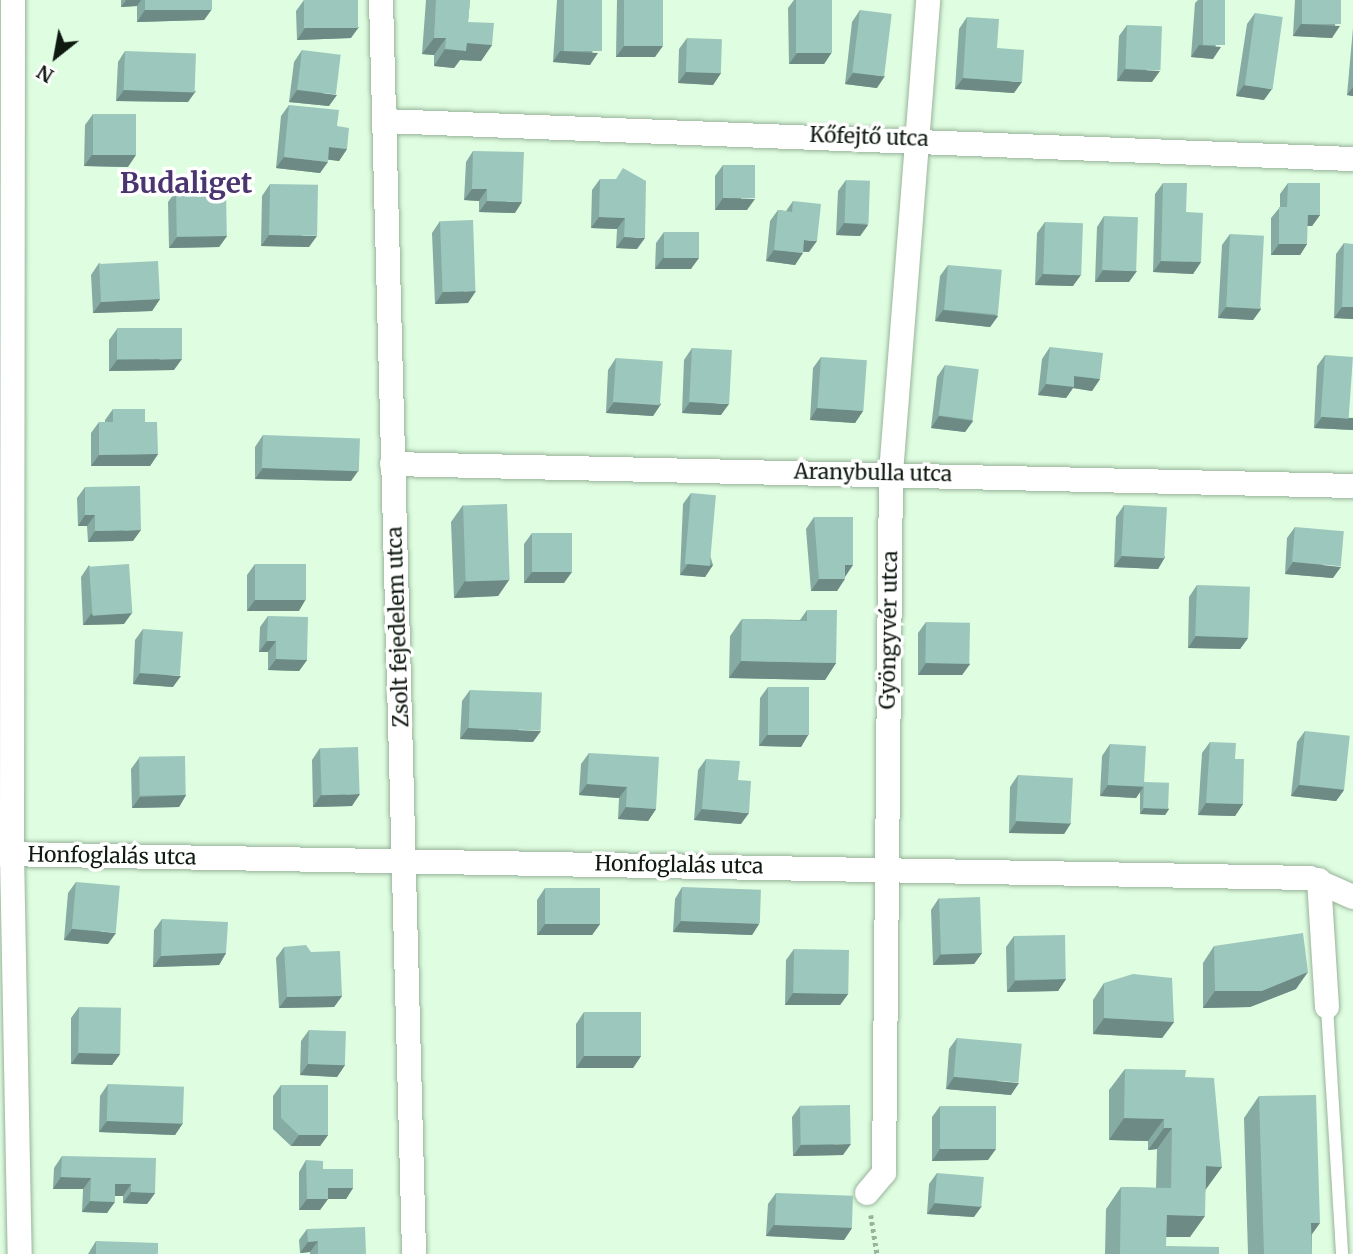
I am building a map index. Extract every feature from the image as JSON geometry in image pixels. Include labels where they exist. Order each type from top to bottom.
[{"type":"street","points":[[13,0],[6,854],[20,1254]]},
{"type":"street","name":"Zsolt fejedelem utca","points":[[381,0],[414,1254]]},
{"type":"street","name":"Gyöngyvér utca","points":[[867,1194],[884,1173],[891,473],[928,0]]},
{"type":"street","name":"Kőfejtő utca","points":[[384,121],[918,139],[1353,159]]},
{"type":"street","name":"Aranybulla utca","points":[[392,464],[1353,485]]},
{"type":"street","name":"Honfoglalás utca","points":[[6,854],[886,868],[1320,880],[1353,897]]},
{"type":"street","points":[[1320,880],[1327,1007]]},
{"type":"lane","points":[[1327,1007],[1342,1254]]},
{"type":"path","points":[[867,1194],[877,1254]]},
{"type":"building","points":[[145,0],[212,0],[212,10],[145,10]]},
{"type":"building","points":[[304,0],[358,0],[358,28],[304,28]]},
{"type":"building","points":[[436,0],[470,0],[468,22],[494,23],[492,45],[467,43],[466,51],[445,49],[446,38],[434,38]]},
{"type":"building","points":[[564,0],[602,0],[602,51],[564,51]]},
{"type":"building","points":[[624,0],[663,0],[663,46],[624,46]]},
{"type":"building","points":[[796,0],[832,0],[832,53],[796,53]]},
{"type":"building","points":[[1203,0],[1225,0],[1225,45],[1203,45]]},
{"type":"building","points":[[1302,0],[1341,0],[1341,24],[1302,24]]},
{"type":"building","points":[[860,10],[892,14],[884,76],[852,73]]},
{"type":"building","points":[[1255,13],[1283,17],[1273,89],[1245,85]]},
{"type":"building","points":[[967,17],[999,19],[997,48],[1024,50],[1022,82],[963,78]]},
{"type":"building","points":[[1127,25],[1162,26],[1160,70],[1125,69]]},
{"type":"building","points":[[687,38],[722,39],[721,73],[686,72]]},
{"type":"building","points":[[302,50],[341,55],[336,94],[297,90]]},
{"type":"building","points":[[125,51],[196,53],[195,92],[124,90]]},
{"type":"building","points":[[289,105],[339,110],[337,126],[349,128],[347,149],[329,147],[328,162],[284,157]]},
{"type":"building","points":[[93,114],[136,114],[136,155],[93,155]]},
{"type":"building","points":[[473,151],[524,152],[522,202],[487,201],[487,189],[472,189]]},
{"type":"building","points":[[723,165],[755,165],[755,198],[723,198]]},
{"type":"building","points":[[623,168],[646,181],[645,238],[624,237],[625,218],[599,217],[600,179],[616,179]]},
{"type":"building","points":[[846,180],[870,181],[868,224],[844,223]]},
{"type":"building","points":[[1163,183],[1187,183],[1186,212],[1203,213],[1201,262],[1161,261]]},
{"type":"building","points":[[1288,183],[1320,183],[1320,215],[1308,215],[1307,244],[1279,244],[1279,207],[1287,207]]},
{"type":"building","points":[[270,184],[318,185],[317,236],[269,235]]},
{"type":"building","points":[[226,190],[227,236],[177,237],[176,191]]},
{"type":"building","points":[[793,201],[821,204],[817,241],[804,240],[803,253],[774,250],[778,210],[792,212]]},
{"type":"building","points":[[1104,216],[1138,217],[1136,271],[1102,270]]},
{"type":"building","points":[[473,220],[475,291],[442,292],[440,221]]},
{"type":"building","points":[[1045,222],[1083,223],[1081,275],[1043,274]]},
{"type":"building","points":[[664,232],[699,232],[699,258],[664,258]]},
{"type":"building","points":[[1230,234],[1264,236],[1260,309],[1226,307]]},
{"type":"building","points":[[1344,243],[1353,244],[1353,307],[1342,307]]},
{"type":"building","points":[[158,261],[160,299],[101,302],[99,264]]},
{"type":"building","points":[[948,265],[1002,270],[998,315],[944,310]]},
{"type":"building","points":[[117,328],[182,328],[182,359],[117,359]]},
{"type":"building","points":[[1050,347],[1103,353],[1100,379],[1074,376],[1074,387],[1046,384]]},
{"type":"building","points":[[692,348],[732,350],[729,404],[689,402]]},
{"type":"building","points":[[1325,355],[1353,357],[1349,419],[1321,417]]},
{"type":"building","points":[[821,357],[867,360],[863,411],[817,408]]},
{"type":"building","points":[[616,358],[663,361],[660,405],[613,402]]},
{"type":"building","points":[[945,365],[979,369],[973,420],[939,416]]},
{"type":"building","points":[[113,409],[145,409],[145,422],[157,422],[158,454],[99,455],[99,422],[113,422]]},
{"type":"building","points":[[263,435],[360,438],[359,471],[262,468]]},
{"type":"building","points":[[140,486],[141,530],[95,531],[95,515],[85,515],[85,487]]},
{"type":"building","points":[[691,493],[716,495],[710,566],[685,564]]},
{"type":"building","points":[[507,504],[510,580],[466,581],[463,506]]},
{"type":"building","points":[[1124,505],[1167,507],[1164,558],[1121,556]]},
{"type":"building","points":[[814,517],[853,517],[853,565],[845,565],[845,579],[819,579]]},
{"type":"building","points":[[1295,527],[1344,531],[1341,566],[1292,562]]},
{"type":"building","points":[[532,533],[572,533],[572,572],[532,572]]},
{"type":"building","points":[[129,564],[132,613],[93,616],[89,567]]},
{"type":"building","points":[[255,564],[306,564],[306,600],[255,600]]},
{"type":"building","points":[[1197,585],[1250,587],[1248,638],[1195,636]]},
{"type":"building","points":[[807,610],[837,610],[836,663],[741,661],[742,619],[807,621]]},
{"type":"building","points":[[268,616],[308,617],[307,660],[276,659],[276,641],[267,641]]},
{"type":"building","points":[[926,622],[970,623],[969,664],[925,663]]},
{"type":"building","points":[[143,629],[183,632],[180,676],[140,673]]},
{"type":"building","points":[[768,687],[809,687],[809,735],[768,735]]},
{"type":"building","points":[[470,690],[542,693],[541,730],[469,728]]},
{"type":"building","points":[[1305,731],[1350,736],[1344,789],[1299,785]]},
{"type":"building","points":[[1210,742],[1236,743],[1235,759],[1244,759],[1243,804],[1206,803]]},
{"type":"building","points":[[1110,744],[1146,746],[1144,787],[1108,785]]},
{"type":"building","points":[[358,747],[360,794],[322,795],[320,748]]},
{"type":"building","points":[[589,753],[659,757],[656,809],[626,807],[627,787],[587,784]]},
{"type":"building","points":[[185,756],[186,795],[140,796],[139,757]]},
{"type":"building","points":[[706,759],[740,761],[738,780],[751,781],[749,813],[702,809]]},
{"type":"building","points":[[1018,775],[1073,778],[1071,824],[1016,821]]},
{"type":"building","points":[[1144,782],[1169,783],[1168,809],[1143,808]]},
{"type":"building","points":[[76,882],[120,886],[116,933],[72,929]]},
{"type":"building","points":[[682,887],[761,890],[760,924],[681,921]]},
{"type":"building","points":[[545,888],[600,888],[600,924],[545,924]]},
{"type":"building","points":[[980,897],[982,953],[941,954],[939,898]]},
{"type":"building","points":[[162,919],[228,922],[226,953],[161,956]]},
{"type":"building","points":[[1303,933],[1308,972],[1262,991],[1215,991],[1214,946]]},
{"type":"building","points":[[1065,935],[1066,979],[1015,980],[1014,936]]},
{"type":"building","points":[[306,945],[311,952],[340,951],[342,996],[287,997],[284,947]]},
{"type":"building","points":[[794,949],[849,950],[848,994],[793,993]]},
{"type":"building","points":[[1133,974],[1172,978],[1174,1022],[1104,1018],[1104,983]]},
{"type":"building","points":[[79,1007],[121,1008],[120,1054],[78,1053]]},
{"type":"building","points":[[584,1012],[641,1012],[641,1056],[584,1056]]},
{"type":"building","points":[[309,1030],[346,1031],[345,1065],[308,1064]]},
{"type":"building","points":[[957,1038],[1022,1044],[1018,1083],[954,1077]]},
{"type":"building","points":[[1125,1069],[1186,1070],[1185,1077],[1214,1078],[1222,1167],[1206,1166],[1205,1216],[1167,1215],[1166,1246],[1219,1247],[1219,1254],[1120,1254],[1121,1187],[1171,1188],[1172,1128],[1164,1128],[1164,1119],[1124,1118]]},
{"type":"building","points":[[108,1084],[184,1087],[183,1124],[107,1121]]},
{"type":"building","points":[[281,1085],[328,1085],[328,1135],[299,1135],[281,1118]]},
{"type":"building","points":[[1316,1095],[1320,1223],[1311,1223],[1312,1254],[1264,1254],[1259,1096]]},
{"type":"building","points":[[850,1105],[851,1144],[801,1145],[800,1106]]},
{"type":"building","points":[[940,1106],[996,1106],[996,1149],[940,1149]]},
{"type":"building","points":[[62,1156],[156,1158],[155,1193],[131,1192],[131,1184],[115,1184],[115,1202],[90,1201],[91,1178],[61,1177]]},
{"type":"building","points":[[306,1160],[323,1161],[323,1169],[353,1169],[353,1188],[328,1188],[328,1199],[307,1199]]},
{"type":"building","points":[[937,1173],[984,1177],[981,1207],[934,1203]]},
{"type":"building","points":[[776,1193],[853,1196],[852,1228],[775,1225]]},
{"type":"building","points":[[365,1227],[366,1254],[318,1254],[318,1241],[308,1242],[307,1229]]},
{"type":"building","points":[[96,1241],[158,1243],[158,1254],[96,1254]]},
{"type":"district","name":"Budaliget","points":[[186,183]]}]
